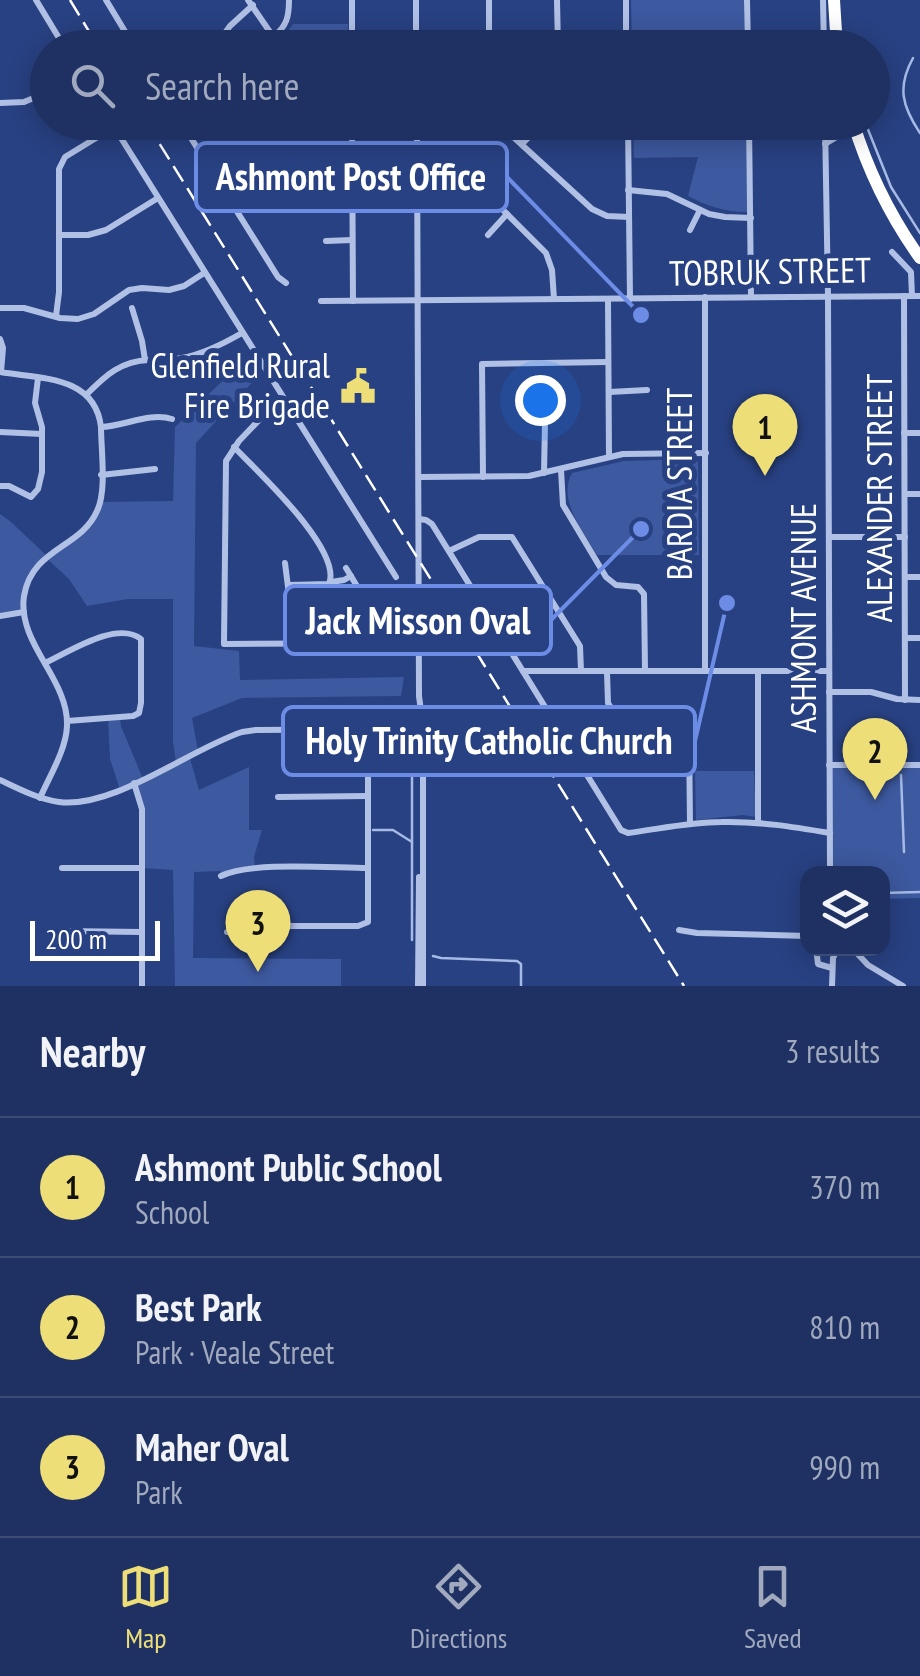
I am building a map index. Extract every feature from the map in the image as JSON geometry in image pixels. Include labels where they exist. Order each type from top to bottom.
[{"type":"highway","points":[[834,0],[836,30]]},
{"type":"highway","points":[[860,140],[886,204],[920,258]]},
{"type":"street","points":[[36,0],[54,30]]},
{"type":"street","points":[[106,0],[124,30]]},
{"type":"street","points":[[282,30],[289,0]]},
{"type":"street","points":[[352,0],[352,30]]},
{"type":"street","points":[[416,0],[416,30]]},
{"type":"street","points":[[489,0],[489,30]]},
{"type":"street","points":[[557,0],[558,30]]},
{"type":"street","points":[[626,0],[626,30]]},
{"type":"street","points":[[748,0],[748,30]]},
{"type":"street","points":[[823,0],[824,30]]},
{"type":"street","points":[[227,30],[251,3],[270,30]]},
{"type":"street","points":[[0,102],[30,100]]},
{"type":"street","points":[[56,316],[58,176],[61,162],[90,140]]},
{"type":"street","points":[[122,140],[396,577]]},
{"type":"street","points":[[192,140],[286,283]]},
{"type":"street","points":[[352,140],[353,301]]},
{"type":"street","points":[[417,140],[418,644],[423,728],[421,986]]},
{"type":"street","points":[[517,140],[592,210],[607,216],[628,217]]},
{"type":"street","points":[[522,144],[526,140]]},
{"type":"street","points":[[628,140],[630,299]]},
{"type":"street","points":[[749,140],[752,296]]},
{"type":"street","name":"ASHMONT AVENUE","points":[[825,140],[830,866]]},
{"type":"street","points":[[825,144],[831,140]]},
{"type":"street","points":[[237,211],[266,194],[296,185],[352,183]]},
{"type":"street","points":[[628,190],[667,194],[724,217],[750,218]]},
{"type":"street","points":[[418,193],[472,194],[507,214],[546,252],[554,299]]},
{"type":"street","points":[[59,235],[106,230],[158,198]]},
{"type":"street","points":[[690,230],[700,210]]},
{"type":"street","points":[[488,235],[507,214]]},
{"type":"street","points":[[326,241],[352,240]]},
{"type":"street","points":[[892,252],[911,272],[912,296]]},
{"type":"street","points":[[0,308],[24,308],[69,319],[86,317],[123,292],[142,288],[168,290],[184,286],[205,273]]},
{"type":"street","name":"TOBRUK STREET","points":[[322,301],[912,296]]},
{"type":"street","name":"ALEXANDER STREET","points":[[905,700],[904,433],[912,296]]},
{"type":"street","name":"BARDIA STREET","points":[[705,297],[705,670]]},
{"type":"street","points":[[608,299],[608,457]]},
{"type":"street","points":[[132,308],[145,360]]},
{"type":"street","points":[[87,394],[116,368],[145,360],[195,355],[242,334]]},
{"type":"street","points":[[0,339],[0,372],[72,385],[87,394],[97,409],[101,427],[100,502],[96,514],[34,569],[24,594],[27,627],[62,698],[67,721],[63,745],[40,798]]},
{"type":"street","points":[[483,477],[482,364],[608,362]]},
{"type":"street","points":[[0,486],[9,486],[31,497],[35,494],[42,472],[42,434],[35,404],[38,378]]},
{"type":"street","points":[[608,392],[646,390]]},
{"type":"street","points":[[281,397],[234,446],[224,469],[224,644],[418,644]]},
{"type":"street","points":[[101,427],[154,416],[172,419]]},
{"type":"street","points":[[544,474],[545,422]]},
{"type":"street","points":[[0,432],[42,434]]},
{"type":"street","points":[[904,433],[920,433]]},
{"type":"street","points":[[234,446],[305,524],[328,558],[329,609]]},
{"type":"street","points":[[419,477],[544,474],[608,457],[706,452]]},
{"type":"street","points":[[101,475],[154,469]]},
{"type":"street","points":[[562,470],[563,505],[606,577],[616,586],[638,587],[644,594],[645,672]]},
{"type":"street","points":[[905,494],[920,494]]},
{"type":"street","points":[[419,519],[430,522],[622,830],[628,833],[690,824],[758,823],[830,833]]},
{"type":"street","points":[[449,552],[479,537],[512,537],[580,646],[581,671]]},
{"type":"street","points":[[829,537],[905,537]]},
{"type":"street","points":[[285,563],[288,644]]},
{"type":"street","points":[[346,568],[366,601],[366,610]]},
{"type":"street","points":[[288,586],[330,583],[351,576]]},
{"type":"street","points":[[905,577],[920,576]]},
{"type":"street","points":[[0,616],[24,612]]},
{"type":"street","points":[[45,663],[105,636],[133,634],[141,639],[139,713],[67,721]]},
{"type":"street","points":[[905,638],[920,638]]},
{"type":"street","points":[[523,671],[829,671]]},
{"type":"street","points":[[758,671],[758,823]]},
{"type":"street","points":[[607,672],[608,703],[646,766],[690,766]]},
{"type":"street","points":[[829,692],[871,692],[920,700]]},
{"type":"street","points":[[419,696],[413,728],[419,750],[421,986]]},
{"type":"street","points":[[0,780],[40,798],[88,802],[242,732],[398,729],[413,728],[420,722],[423,728]]},
{"type":"street","points":[[227,932],[261,926],[364,926],[369,920],[368,729]]},
{"type":"street","points":[[690,734],[690,824]]},
{"type":"street","points":[[829,765],[920,765]]},
{"type":"street","points":[[134,784],[142,809],[142,986]]},
{"type":"street","points":[[278,796],[368,796]]},
{"type":"street","points":[[62,868],[142,868]]},
{"type":"street","points":[[221,876],[255,868],[368,868]]},
{"type":"street","points":[[680,930],[800,936]]},
{"type":"street","points":[[62,931],[142,932]]},
{"type":"street","points":[[817,956],[818,964],[832,968]]},
{"type":"street","points":[[832,986],[836,956]]},
{"type":"street","points":[[860,956],[904,986]]},
{"type":"shaded area","points":[[631,0],[744,0],[745,30],[632,30]]},
{"type":"shaded area","points":[[293,24],[348,24],[348,30],[289,30]]},
{"type":"shaded area","points":[[633,140],[746,140],[747,212],[716,208],[688,196],[698,157],[634,158]]},
{"type":"shaded area","points":[[248,356],[260,374],[196,443],[194,646],[239,651],[240,680],[404,677],[401,696],[242,698],[192,718],[198,751],[189,755],[199,790],[249,767],[249,830],[262,830],[254,857],[255,869],[221,876],[220,871],[194,872],[193,958],[341,959],[341,986],[175,986],[173,870],[142,868],[142,809],[133,783],[120,790],[110,759],[108,719],[120,717],[143,779],[176,762],[173,599],[128,599],[87,606],[69,579],[45,557],[34,569],[23,611],[0,615],[0,514],[47,556],[80,532],[101,502],[173,501],[175,427]]},
{"type":"shaded area","points":[[695,459],[699,555],[597,555],[570,504],[568,483],[572,473],[624,461]]},
{"type":"shaded area","points":[[830,766],[920,766],[920,898],[890,899],[890,866],[832,866]]},
{"type":"shaded area","points":[[695,771],[754,771],[756,817],[696,820]]},
{"type":"waterway","points":[[913,58],[903,87],[909,114],[920,133]]},
{"type":"waterway","points":[[872,140],[891,187],[920,233]]},
{"type":"waterway","points":[[412,774],[412,940]]},
{"type":"waterway","points":[[901,775],[904,852]]},
{"type":"waterway","points":[[373,830],[393,830],[412,842]]},
{"type":"waterway","points":[[890,893],[920,892]]},
{"type":"waterway","points":[[433,956],[517,961],[521,964],[521,986]]},
{"type":"railway","points":[[70,0],[88,30]]},
{"type":"railway","points":[[157,140],[684,986]]},
{"type":"place","name":"Ashmont Post Office","points":[[641,315]]},
{"type":"place","name":"Glenfield Rural Fire Brigade","points":[[358,386]]},
{"type":"place","name":"Ashmont Public School","points":[[765,476]]},
{"type":"place","name":"Jack Misson Oval","points":[[641,529]]},
{"type":"place","name":"Holy Trinity Catholic Church","points":[[727,603]]},
{"type":"place","name":"Best Park","points":[[875,800]]},
{"type":"place","name":"Maher Oval","points":[[258,972]]}]
